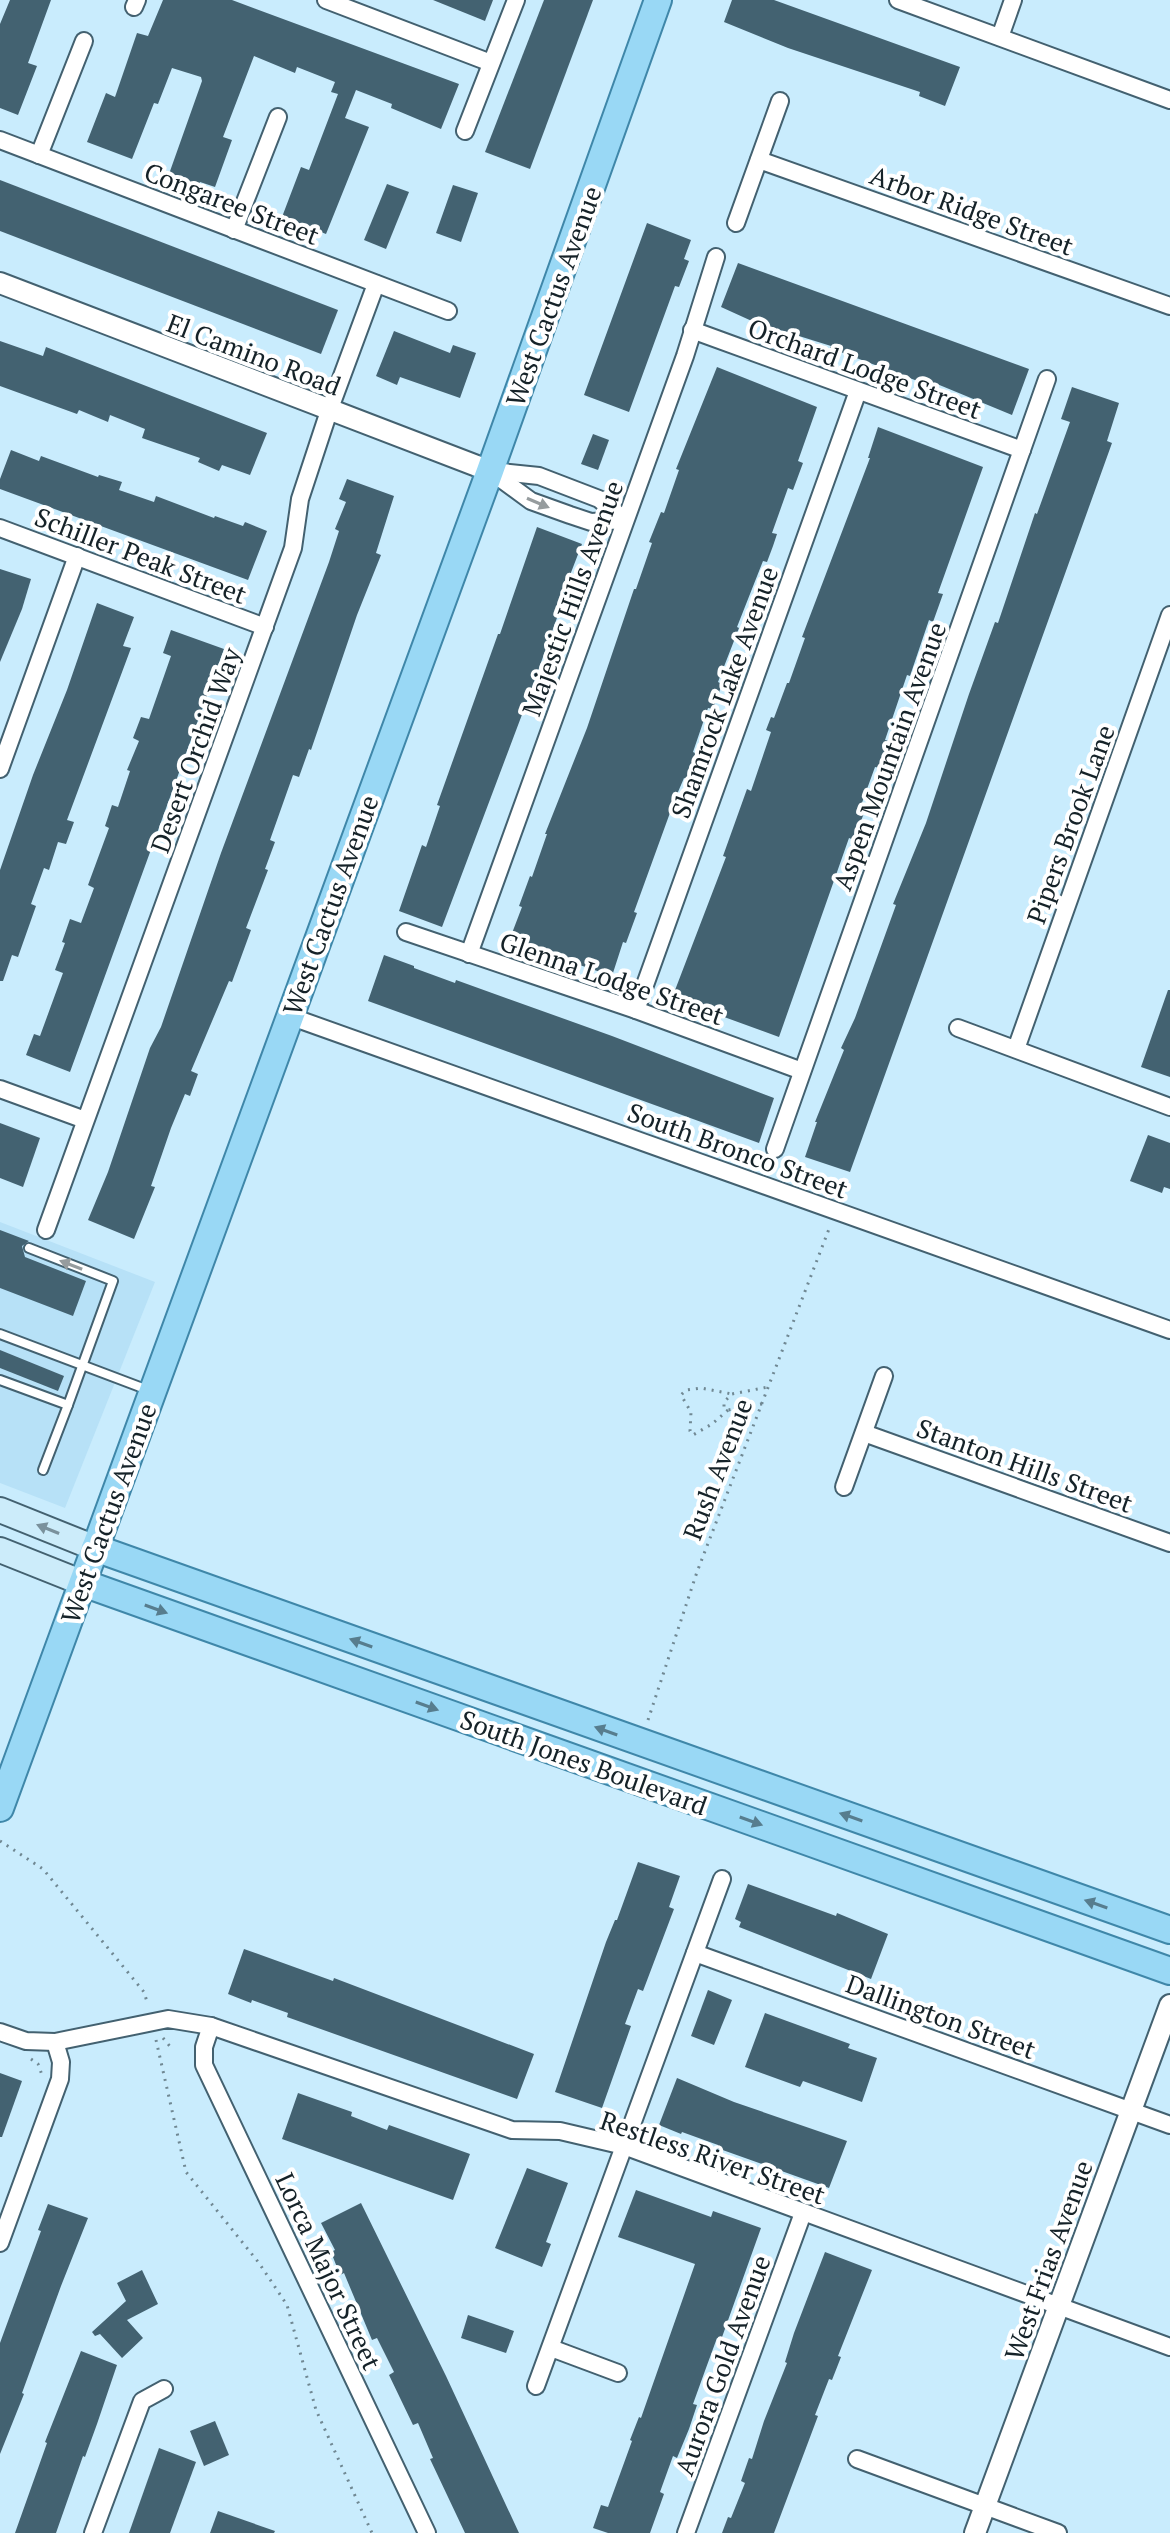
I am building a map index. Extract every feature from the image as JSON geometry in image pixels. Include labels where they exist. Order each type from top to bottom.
[{"type":"main road","name":"West Cactus Avenue","points":[[0,1808],[490,471],[658,0]]},
{"type":"main road","name":"South Jones Boulevard","points":[[0,1510],[95,1548],[1170,1930]]},
{"type":"main road","name":"South Jones Boulevard","points":[[0,1550],[83,1583],[1170,1971]]},
{"type":"street","points":[[326,0],[491,63]]},
{"type":"street","points":[[465,131],[516,0]]},
{"type":"street","points":[[898,0],[1170,100]]},
{"type":"street","points":[[1000,37],[1013,0]]},
{"type":"street","points":[[39,155],[84,41]]},
{"type":"street","points":[[736,223],[780,101]]},
{"type":"street","points":[[234,230],[278,117]]},
{"type":"street","name":"Congaree Street","points":[[0,140],[448,311]]},
{"type":"street","name":"Arbor Ridge Street","points":[[759,160],[1170,306]]},
{"type":"street","name":"Majestic Hills Avenue","points":[[469,954],[685,356],[716,257]]},
{"type":"street","name":"El Camino Road","points":[[0,283],[490,471],[539,476],[579,491],[599,499],[625,520]]},
{"type":"street","name":"Desert Orchid Way","points":[[46,1230],[293,548],[300,499],[376,284]]},
{"type":"street","name":"Orchard Lodge Street","points":[[692,330],[1022,450]]},
{"type":"street","name":"Aspen Mountain Avenue","points":[[775,1149],[1047,379]]},
{"type":"street","name":"Shamrock Lake Avenue","points":[[636,1010],[858,391]]},
{"type":"street","name":"El Camino Road","points":[[490,471],[531,501],[591,522],[625,520]]},
{"type":"street","name":"Schiller Peak Street","points":[[0,528],[265,627]]},
{"type":"street","points":[[0,769],[77,556]]},
{"type":"street","name":"Pipers Brook Lane","points":[[1016,1049],[1170,615]]},
{"type":"street","name":"Glenna Lodge Street","points":[[406,932],[636,1010],[802,1071]]},
{"type":"street","name":"South Bronco Street","points":[[289,1016],[1170,1330]]},
{"type":"street","points":[[958,1028],[1170,1107]]},
{"type":"street","points":[[0,1089],[85,1120]]},
{"type":"street","points":[[844,1487],[884,1376]]},
{"type":"street","name":"Stanton Hills Street","points":[[864,1433],[1170,1543]]},
{"type":"street","points":[[536,2386],[722,1879]]},
{"type":"street","name":"Dallington Street","points":[[695,1953],[1170,2125]]},
{"type":"street","name":"West Frias Avenue","points":[[975,2533],[1170,2005]]},
{"type":"street","name":"Restless River Street","points":[[0,2032],[26,2041],[55,2042],[179,2019],[211,2026],[512,2130],[560,2131],[624,2146],[1170,2347]]},
{"type":"street","name":"Lorca Major Street","points":[[211,2026],[204,2047],[204,2065],[427,2533]]},
{"type":"street","points":[[0,2243],[60,2079],[61,2062],[55,2042]]},
{"type":"street","name":"Aurora Gold Avenue","points":[[686,2533],[803,2213]]},
{"type":"street","points":[[551,2348],[618,2373]]},
{"type":"street","points":[[93,2533],[142,2401],[164,2389]]},
{"type":"street","points":[[857,2459],[1058,2533]]},
{"type":"lane","points":[[570,515],[579,491]]},
{"type":"lane","points":[[29,1248],[113,1281],[43,1470]]},
{"type":"lane","points":[[0,1334],[152,1391]]},
{"type":"lane","points":[[0,1380],[68,1405]]},
{"type":"path","name":"Rush Avenue","points":[[640,1743],[697,1572],[837,1210]]},
{"type":"path","points":[[762,1404],[728,1410],[693,1435],[690,1431],[691,1412],[681,1395],[686,1390],[701,1388],[732,1394],[768,1387]]},
{"type":"path","points":[[728,1410],[724,1402],[732,1394]]},
{"type":"path","points":[[0,1841],[43,1869],[144,1992],[186,2172],[259,2263],[287,2305],[316,2410],[372,2533]]},
{"type":"path","points":[[23,2058],[38,2064],[42,2075],[40,2082]]},
{"type":"shaded area","points":[[0,1222],[155,1282],[65,1508],[0,1483]]},
{"type":"building","points":[[10,0],[51,0],[28,63],[37,66],[18,115],[0,108],[0,24]]},
{"type":"building","points":[[163,0],[232,0],[459,84],[441,129],[356,90],[345,118],[369,127],[326,234],[282,217],[301,167],[309,170],[338,94],[331,92],[335,82],[297,67],[295,73],[254,56],[223,137],[232,140],[215,187],[200,182],[198,186],[169,174],[201,77],[172,68],[132,159],[87,142],[106,93],[115,97],[137,33],[148,36]]},
{"type":"building","points":[[433,0],[493,0],[485,21]]},
{"type":"building","points":[[544,0],[593,0],[530,169],[485,152]]},
{"type":"building","points":[[732,0],[774,0],[960,67],[945,106],[919,96],[920,92],[788,48],[724,22]]},
{"type":"building","points":[[0,180],[338,310],[321,354],[0,231]]},
{"type":"building","points":[[387,184],[409,192],[386,249],[364,240]]},
{"type":"building","points":[[453,185],[478,193],[461,242],[436,233]]},
{"type":"building","points":[[647,223],[691,240],[684,259],[689,261],[679,287],[675,286],[629,412],[584,395]]},
{"type":"building","points":[[738,263],[1029,369],[1012,415],[937,384],[936,388],[831,346],[754,322],[721,307]]},
{"type":"building","points":[[394,331],[450,353],[453,345],[476,353],[460,398],[400,377],[397,385],[376,376]]},
{"type":"building","points":[[0,341],[43,356],[46,347],[267,433],[250,475],[222,465],[219,471],[198,462],[200,458],[142,438],[145,429],[110,415],[108,422],[79,410],[77,414],[0,386]]},
{"type":"building","points":[[717,367],[817,407],[798,461],[803,463],[793,490],[788,488],[772,533],[777,534],[773,546],[767,562],[763,561],[737,627],[718,682],[722,684],[713,709],[708,708],[693,752],[697,754],[689,780],[684,778],[675,799],[634,912],[637,913],[612,976],[509,941],[522,907],[519,906],[636,589],[652,543],[649,542],[661,512],[664,513],[679,470],[676,469]]},
{"type":"building","points":[[1072,387],[1119,403],[1107,441],[1112,443],[850,1172],[805,1157],[815,1122],[844,1050],[841,1048],[855,1018],[896,905],[893,904],[926,823],[969,694],[995,622],[998,623],[1070,422],[1061,419]]},
{"type":"building","points":[[878,427],[983,467],[938,593],[943,594],[933,622],[929,620],[910,676],[907,675],[885,740],[889,741],[880,768],[875,767],[859,811],[864,813],[854,840],[849,838],[779,1037],[672,998],[726,857],[723,856],[747,789],[751,791],[771,732],[766,730],[789,683],[805,638],[802,637],[870,458]]},
{"type":"building","points":[[593,434],[609,440],[598,470],[581,464]]},
{"type":"building","points":[[11,450],[39,461],[41,456],[98,477],[122,482],[119,490],[154,502],[156,496],[214,518],[243,526],[245,522],[267,531],[248,580],[0,489],[0,479]]},
{"type":"building","points":[[347,479],[394,496],[376,553],[381,555],[311,750],[299,777],[293,775],[270,840],[275,842],[265,869],[268,870],[246,928],[251,930],[232,982],[229,981],[191,1071],[198,1074],[190,1096],[185,1094],[171,1128],[151,1186],[155,1187],[134,1239],[88,1220],[329,562],[339,531],[335,529],[346,502],[339,499]]},
{"type":"building","points":[[537,527],[582,544],[555,614],[558,615],[529,696],[442,927],[399,911],[422,845],[426,847],[440,806],[437,805]]},
{"type":"building","points":[[0,569],[31,579],[0,662]]},
{"type":"building","points":[[97,603],[134,617],[123,646],[131,648],[67,820],[74,822],[66,844],[58,842],[49,870],[44,868],[31,904],[36,906],[18,957],[12,955],[3,981],[0,981],[0,870]]},
{"type":"building","points":[[171,630],[224,649],[70,1072],[26,1055],[34,1034],[40,1036],[63,973],[55,970],[70,919],[81,923],[94,888],[88,885],[109,828],[105,826],[112,805],[118,807],[130,771],[127,770],[139,741],[133,738],[141,717],[149,719],[171,656],[163,653]]},
{"type":"building","points":[[384,955],[455,983],[456,980],[612,1036],[774,1098],[759,1143],[368,1001]]},
{"type":"building","points":[[1170,990],[1170,1077],[1141,1067]]},
{"type":"building","points":[[0,1123],[40,1138],[23,1187],[0,1178]]},
{"type":"building","points":[[1148,1135],[1170,1143],[1170,1189],[1164,1187],[1162,1193],[1130,1181]]},
{"type":"building","points":[[0,1230],[29,1241],[22,1246],[25,1257],[86,1281],[73,1316],[0,1288]]},
{"type":"building","points":[[0,1350],[64,1376],[58,1391],[0,1368]]},
{"type":"building","points":[[638,1862],[680,1876],[669,1907],[674,1909],[643,1991],[638,1989],[625,2024],[631,2026],[602,2108],[555,2092],[606,1942]]},
{"type":"building","points":[[748,1884],[836,1916],[837,1913],[888,1934],[871,1979],[739,1927],[741,1922],[735,1919]]},
{"type":"building","points":[[244,1949],[333,1981],[334,1978],[534,2054],[517,2099],[287,2017],[288,2013],[228,1994]]},
{"type":"building","points":[[708,1990],[732,2000],[714,2045],[691,2036]]},
{"type":"building","points":[[765,2013],[850,2044],[848,2048],[877,2058],[862,2102],[803,2081],[800,2087],[745,2067]]},
{"type":"building","points":[[0,2073],[22,2081],[2,2137],[0,2137]]},
{"type":"building","points":[[677,2078],[734,2102],[847,2141],[829,2188],[659,2125]]},
{"type":"building","points":[[298,2093],[352,2112],[351,2116],[387,2130],[389,2125],[470,2154],[453,2200],[282,2139]]},
{"type":"building","points":[[527,2168],[568,2183],[546,2242],[551,2244],[542,2267],[495,2248]]},
{"type":"building","points":[[636,2190],[711,2217],[713,2211],[761,2228],[721,2340],[717,2338],[693,2404],[697,2405],[689,2429],[677,2458],[673,2456],[650,2533],[608,2533],[593,2528],[601,2505],[608,2507],[695,2264],[618,2237]]},
{"type":"building","points":[[361,2203],[519,2533],[465,2533],[430,2459],[433,2458],[418,2423],[413,2425],[389,2375],[394,2372],[377,2338],[372,2340],[344,2273],[340,2275],[331,2252],[335,2250],[321,2223]]},
{"type":"building","points":[[48,2204],[88,2218],[0,2454],[0,2343]]},
{"type":"building","points":[[825,2252],[872,2270],[838,2356],[841,2357],[815,2415],[818,2416],[774,2533],[722,2533],[745,2483],[741,2481],[749,2458],[752,2459]]},
{"type":"building","points":[[142,2270],[158,2304],[127,2320],[143,2338],[122,2358],[100,2334],[95,2336],[92,2332],[126,2301],[117,2283]]},
{"type":"building","points":[[468,2315],[514,2331],[506,2353],[461,2338]]},
{"type":"building","points":[[81,2351],[117,2365],[97,2424],[56,2533],[15,2533],[45,2442]]},
{"type":"building","points":[[215,2421],[229,2455],[204,2466],[190,2431]]},
{"type":"building","points":[[159,2448],[196,2462],[170,2533],[129,2533]]},
{"type":"building","points":[[218,2511],[275,2531],[210,2533]]}]
